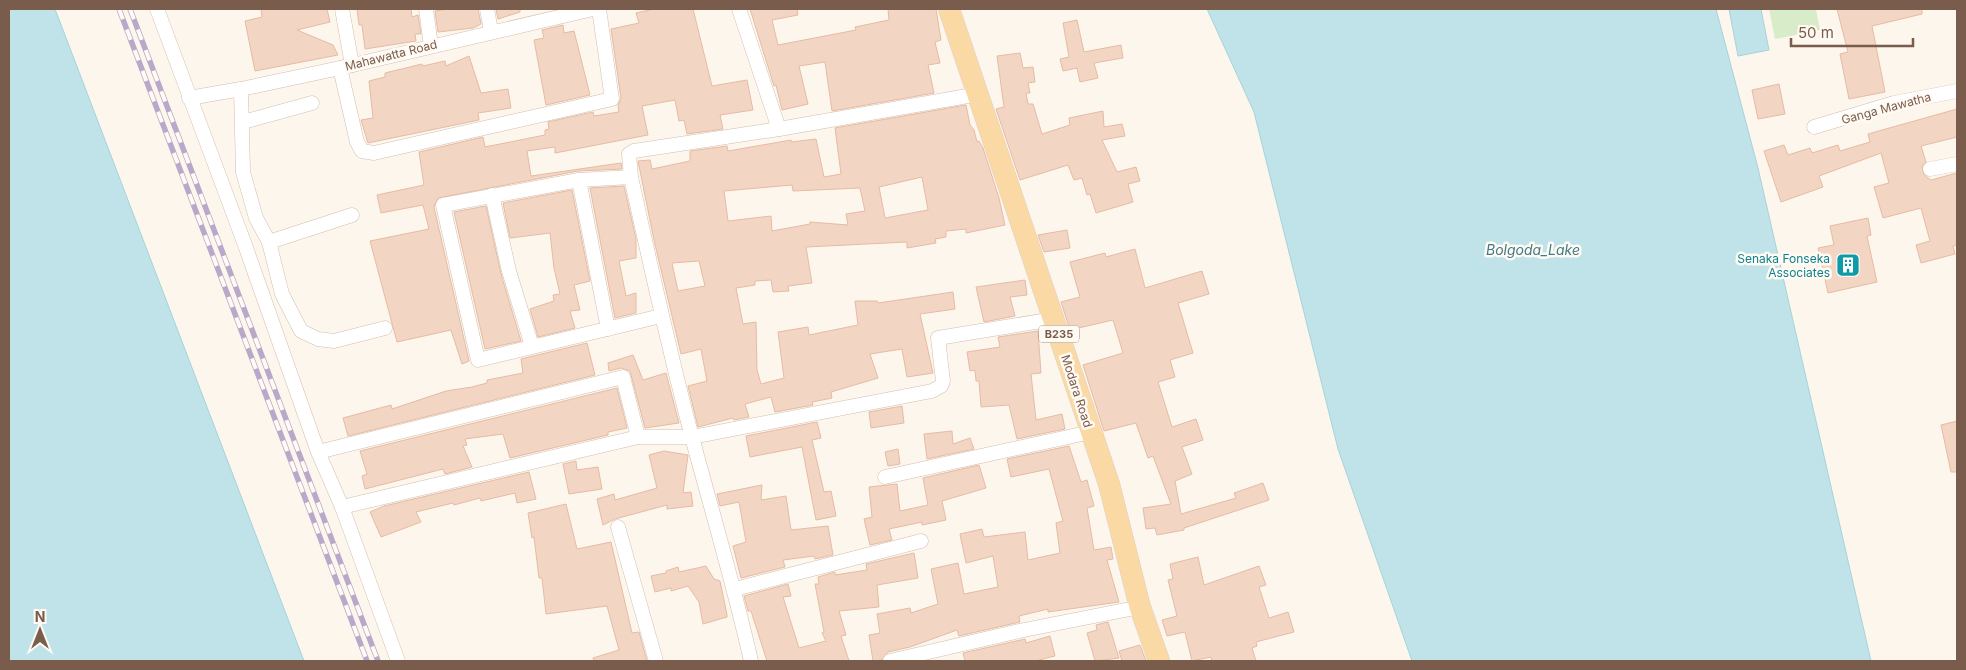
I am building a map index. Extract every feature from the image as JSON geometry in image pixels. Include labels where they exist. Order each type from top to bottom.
[{"type":"main road","name":"Modara Road","points":[[949,9],[1109,484],[1140,607],[1159,661]]},
{"type":"street","points":[[157,9],[245,245],[318,452],[342,507],[398,661]]},
{"type":"street","points":[[342,9],[346,66],[357,142],[362,151],[366,153],[374,153],[612,99],[599,9]]},
{"type":"street","points":[[426,9],[431,46]]},
{"type":"street","points":[[487,9],[491,31]]},
{"type":"street","name":"Mahawatta Road","points":[[189,98],[241,89],[346,66],[593,9]]},
{"type":"street","points":[[739,9],[779,129]]},
{"type":"street","points":[[241,89],[243,172],[256,218],[269,242],[282,294],[301,331],[318,338],[334,341],[385,328]]},
{"type":"street","name":"Ganga Mawatha","points":[[1814,127],[1894,103],[1957,91]]},
{"type":"street","points":[[751,661],[735,589],[692,437],[661,316],[631,178],[628,157],[630,152],[779,129],[979,94]]},
{"type":"street","points":[[243,122],[312,103]]},
{"type":"street","points":[[1930,168],[1957,164]]},
{"type":"street","points":[[631,178],[579,180],[492,194],[443,205],[478,360],[661,316]]},
{"type":"street","points":[[579,180],[608,329]]},
{"type":"street","points":[[492,194],[509,271],[532,346]]},
{"type":"street","points":[[269,242],[352,215]]},
{"type":"street","points":[[342,507],[638,437],[692,437],[938,389],[943,381],[938,338],[1054,319]]},
{"type":"street","points":[[318,452],[623,377],[638,437]]},
{"type":"street","points":[[885,477],[1091,432]]},
{"type":"street","points":[[618,527],[656,661]]},
{"type":"street","points":[[735,589],[921,541]]},
{"type":"street","points":[[890,661],[1140,607]]},
{"type":"green space","points":[[1769,9],[1816,9],[1820,30],[1775,39]]},
{"type":"water","points":[[9,9],[55,9],[304,661],[9,661]]},
{"type":"water","name":"Bolgoda_Lake","points":[[1207,9],[1716,9],[1758,168],[1871,661],[1412,661],[1338,449],[1254,112]]},
{"type":"water","points":[[1729,9],[1761,9],[1769,50],[1738,56]]},
{"type":"building","points":[[261,9],[327,9],[330,22],[297,30],[333,45],[338,55],[255,71],[245,21],[262,17]]},
{"type":"building","points":[[357,9],[411,9],[412,17],[418,15],[421,34],[415,34],[416,41],[365,49],[362,25],[359,25]]},
{"type":"building","points":[[478,9],[481,24],[473,28],[438,32],[435,11]]},
{"type":"building","points":[[496,9],[520,9],[520,12],[498,19]]},
{"type":"building","points":[[654,9],[693,9],[712,86],[747,80],[753,110],[720,115],[723,129],[687,134],[684,120],[679,121],[675,100],[642,106],[648,135],[555,153],[555,147],[527,151],[531,176],[621,163],[622,169],[578,171],[438,198],[434,207],[469,361],[462,364],[451,330],[397,342],[370,241],[429,229],[423,205],[381,213],[377,195],[424,185],[419,152],[483,137],[485,147],[545,135],[545,130],[549,129],[548,122],[593,112],[594,116],[619,112],[618,105],[621,98],[611,29],[639,23],[636,13]]},
{"type":"building","points":[[750,9],[797,9],[798,15],[772,20],[778,45],[856,30],[855,27],[889,20],[888,9],[936,9],[941,40],[935,42],[940,63],[928,65],[934,93],[832,111],[825,62],[799,66],[808,104],[782,110],[776,85],[774,86]]},
{"type":"building","points":[[1837,9],[1922,9],[1922,14],[1872,26],[1885,92],[1849,99],[1840,54],[1848,52]]},
{"type":"building","points":[[1077,20],[1084,52],[1121,45],[1123,58],[1094,63],[1098,78],[1080,82],[1077,68],[1063,71],[1060,59],[1069,57],[1063,23]]},
{"type":"building","points":[[563,25],[564,33],[574,31],[590,95],[546,105],[534,40],[544,38],[542,30]]},
{"type":"building","points":[[1020,53],[1023,68],[1033,67],[1035,82],[1028,83],[1030,93],[1026,93],[1028,104],[1033,104],[1042,134],[1070,125],[1069,118],[1103,111],[1104,127],[1122,124],[1125,136],[1102,140],[1117,172],[1136,167],[1140,181],[1128,184],[1133,202],[1096,213],[1090,194],[1087,195],[1082,178],[1074,180],[1068,165],[1020,180],[996,109],[1004,107],[997,56]]},
{"type":"building","points":[[469,56],[481,93],[508,89],[511,108],[478,113],[479,120],[368,143],[361,120],[373,118],[369,81],[385,77],[385,73],[422,64],[423,66],[445,61],[446,66]]},
{"type":"building","points":[[1779,84],[1785,114],[1758,119],[1752,90]]},
{"type":"building","points":[[966,105],[970,125],[974,130],[977,142],[979,141],[983,148],[999,198],[1005,225],[966,233],[966,229],[946,231],[946,237],[935,239],[936,243],[907,248],[907,242],[806,247],[812,283],[788,286],[789,291],[773,292],[771,280],[755,281],[755,285],[736,288],[743,324],[756,322],[757,370],[761,384],[784,378],[778,332],[808,327],[809,335],[858,325],[855,301],[877,301],[878,303],[953,292],[955,309],[920,314],[933,373],[907,377],[902,349],[870,354],[878,378],[831,392],[832,398],[812,402],[813,405],[775,412],[771,397],[745,404],[749,417],[734,420],[733,418],[698,427],[688,386],[707,381],[701,349],[681,354],[654,240],[638,161],[650,160],[652,169],[690,161],[690,151],[727,146],[728,151],[791,140],[791,142],[816,139],[824,177],[841,174],[835,128]],"holes":[[[922,177],[928,210],[885,218],[879,187]],[[792,185],[793,191],[860,188],[865,211],[846,214],[848,225],[810,222],[810,224],[772,231],[771,216],[728,221],[724,191]],[[699,261],[705,286],[678,291],[672,263]]]},
{"type":"building","points":[[1957,109],[1957,137],[1921,146],[1926,162],[1922,167],[1924,175],[1931,180],[1957,173],[1957,245],[1953,246],[1955,254],[1921,263],[1916,245],[1930,241],[1921,208],[1883,218],[1874,187],[1889,183],[1881,153],[1819,176],[1823,187],[1781,202],[1764,151],[1784,145],[1788,155],[1810,148],[1812,153],[1838,145],[1840,151],[1870,142],[1868,134]]},
{"type":"building","points":[[624,186],[636,239],[636,258],[619,261],[626,296],[636,293],[636,313],[615,318],[590,188]]},
{"type":"building","points":[[572,190],[590,281],[574,285],[580,310],[570,311],[575,328],[538,337],[530,309],[554,301],[553,295],[560,294],[554,268],[550,233],[510,238],[503,203]]},
{"type":"building","points":[[486,206],[501,274],[521,341],[485,349],[454,212]]},
{"type":"building","name":"Senaka Fonseka Associates","points":[[1868,218],[1871,235],[1867,236],[1877,282],[1828,293],[1818,248],[1834,245],[1830,226]]},
{"type":"building","points":[[1067,230],[1070,248],[1044,252],[1038,235]]},
{"type":"building","points":[[1135,249],[1145,288],[1202,271],[1209,294],[1178,303],[1193,353],[1170,360],[1175,377],[1158,382],[1172,427],[1196,419],[1203,440],[1182,447],[1192,474],[1175,481],[1181,514],[1236,498],[1234,493],[1263,483],[1269,500],[1184,528],[1184,530],[1157,535],[1155,528],[1146,529],[1143,508],[1171,504],[1153,456],[1148,458],[1136,423],[1104,431],[1083,365],[1123,353],[1113,320],[1070,330],[1061,302],[1080,297],[1070,262],[1105,253],[1106,257]]},
{"type":"building","points":[[1025,280],[1027,295],[1010,297],[1015,316],[984,322],[976,287]]},
{"type":"building","points":[[1038,331],[1041,373],[1031,374],[1036,420],[1062,414],[1065,429],[1017,439],[1009,405],[981,407],[979,381],[976,381],[975,370],[970,371],[967,352],[1000,347],[998,337]]},
{"type":"building","points":[[587,343],[595,375],[348,436],[343,418],[391,405],[392,409],[446,391],[472,387],[487,383],[487,380],[523,373],[521,359]]},
{"type":"building","points":[[633,355],[643,380],[666,373],[679,423],[645,428],[630,371],[621,368],[609,371],[608,363]]},
{"type":"building","points":[[617,388],[627,428],[608,432],[608,435],[510,458],[503,434],[465,439],[467,445],[463,446],[472,467],[445,474],[443,469],[365,489],[362,476],[367,474],[360,451]]},
{"type":"building","points":[[902,406],[904,423],[871,428],[869,412]]},
{"type":"building","points":[[1957,421],[1957,472],[1951,472],[1941,425]]},
{"type":"building","points":[[817,422],[821,438],[812,440],[824,492],[831,491],[836,516],[816,520],[802,447],[750,457],[746,436]]},
{"type":"building","points":[[952,431],[953,444],[970,438],[974,449],[927,459],[924,434]]},
{"type":"building","points":[[1069,446],[1081,482],[1087,480],[1094,506],[1087,508],[1094,550],[1111,547],[1113,559],[1107,560],[1119,602],[1048,612],[1048,609],[1019,616],[1020,622],[959,636],[957,630],[910,647],[888,652],[882,660],[873,661],[869,635],[880,633],[877,614],[910,608],[911,613],[938,604],[931,569],[958,563],[964,594],[998,587],[993,556],[966,563],[960,534],[982,529],[984,537],[1025,532],[1028,560],[1060,553],[1056,523],[1063,521],[1049,469],[1011,477],[1007,459]]},
{"type":"building","points":[[898,449],[900,464],[888,466],[885,452]]},
{"type":"building","points":[[664,451],[688,455],[683,493],[691,492],[693,506],[667,509],[667,505],[615,519],[603,525],[597,499],[614,494],[615,500],[657,488],[649,455]]},
{"type":"building","points":[[576,461],[577,470],[598,467],[602,489],[569,494],[563,464]]},
{"type":"building","points":[[979,465],[986,488],[942,501],[946,520],[922,525],[922,522],[889,529],[892,540],[870,545],[864,519],[872,517],[869,487],[897,484],[900,511],[928,505],[923,478]]},
{"type":"building","points":[[529,472],[536,499],[517,503],[515,493],[481,501],[480,498],[454,505],[453,503],[416,512],[421,522],[381,537],[370,512],[384,506]]},
{"type":"building","points":[[762,485],[761,500],[786,496],[791,530],[828,526],[833,555],[815,559],[814,556],[783,560],[785,567],[741,578],[733,546],[746,542],[739,502],[720,506],[717,494]]},
{"type":"building","points":[[566,504],[577,549],[611,542],[632,633],[639,632],[647,661],[594,661],[593,658],[619,650],[607,606],[546,614],[542,578],[539,578],[534,537],[532,538],[528,513]]},
{"type":"building","points":[[914,553],[918,578],[877,585],[879,607],[839,611],[846,635],[841,636],[849,661],[767,661],[751,611],[748,611],[744,596],[788,584],[791,596],[783,597],[799,648],[826,641],[822,633],[824,632],[815,584],[819,584],[818,577],[835,572],[835,575],[867,570],[866,564]]},
{"type":"building","points":[[1198,557],[1204,585],[1259,566],[1266,585],[1259,587],[1269,618],[1288,612],[1294,632],[1256,642],[1257,646],[1252,648],[1256,661],[1212,661],[1211,657],[1192,661],[1185,632],[1167,636],[1162,620],[1177,616],[1168,580],[1173,579],[1170,564]]},
{"type":"building","points":[[706,566],[714,579],[720,581],[727,617],[703,624],[699,602],[688,586],[671,591],[671,588],[655,592],[651,576],[666,573],[666,571],[678,567],[679,572]]},
{"type":"building","points":[[1108,622],[1119,658],[1095,661],[1087,633],[1097,630],[1096,625]]},
{"type":"building","points":[[1050,636],[1055,656],[1035,661],[965,661],[963,653],[1025,639],[1026,643]]},
{"type":"building","points":[[1140,645],[1146,661],[1122,661],[1119,651]]},
{"type":"railway","points":[[119,9],[367,661]]},
{"type":"railway","points":[[130,9],[378,661]]},
{"type":"place","name":"Senaka Fonseka Associates","points":[[1848,265]]}]
